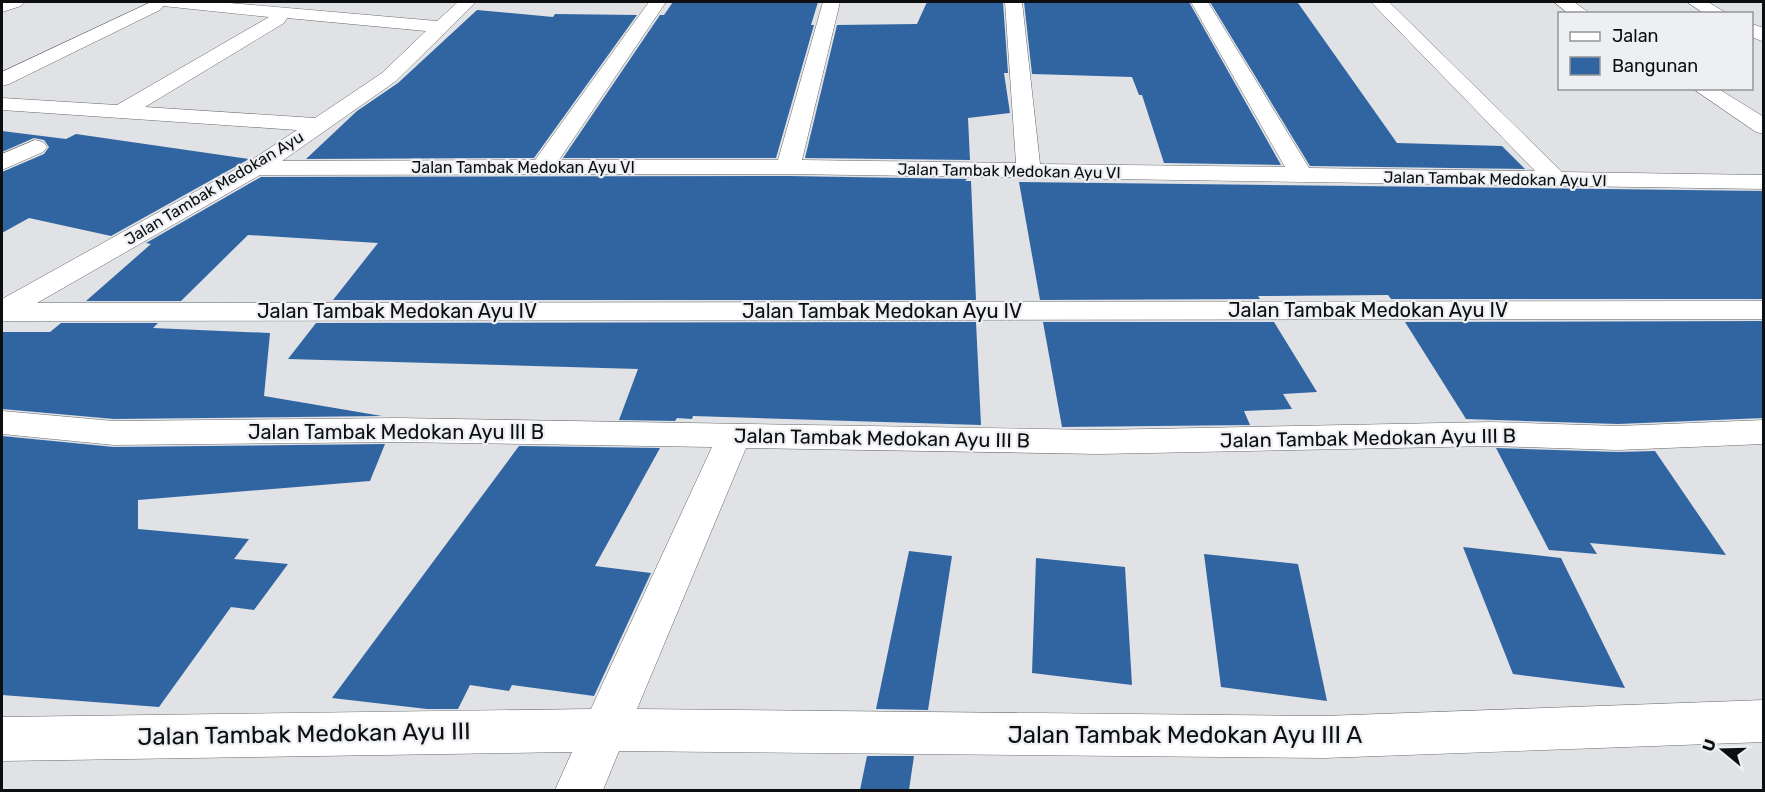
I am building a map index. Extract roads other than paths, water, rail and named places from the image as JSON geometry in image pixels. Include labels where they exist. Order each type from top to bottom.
[{"type":"street","points":[[2,7],[15,2]]},
{"type":"street","name":"Jalan Tambak Medokan Ayu","points":[[2,311],[255,168],[320,125],[388,77],[468,2]]},
{"type":"street","points":[[543,166],[657,2]]},
{"type":"street","points":[[788,167],[832,2]]},
{"type":"street","points":[[1014,2],[1029,171]]},
{"type":"street","points":[[1200,2],[1302,176]]},
{"type":"street","points":[[1380,2],[1556,179]]},
{"type":"street","points":[[1563,2],[1579,12]]},
{"type":"street","points":[[1696,2],[1715,12]]},
{"type":"street","points":[[2,80],[160,4],[440,27]]},
{"type":"street","points":[[121,112],[278,19]]},
{"type":"street","points":[[1705,90],[1764,127]]},
{"type":"street","points":[[2,104],[320,125]]},
{"type":"street","points":[[2,163],[35,147]]},
{"type":"street","name":"Jalan Tambak Medokan Ayu VI","points":[[255,168],[788,167],[1764,182]]},
{"type":"street","name":"Jalan Tambak Medokan Ayu IV","points":[[2,311],[1764,310]]},
{"type":"street","name":"Jalan Tambak Medokan Ayu III B","points":[[2,423],[114,433],[397,430],[1099,442],[1491,434],[1618,438],[1764,432]]},
{"type":"street","points":[[579,790],[734,435]]},
{"type":"street","name":"Jalan Tambak Medokan Ayu III A","points":[[606,730],[1324,737],[1764,721]]},
{"type":"street","name":"Jalan Tambak Medokan Ayu III","points":[[2,739],[606,730]]}]
